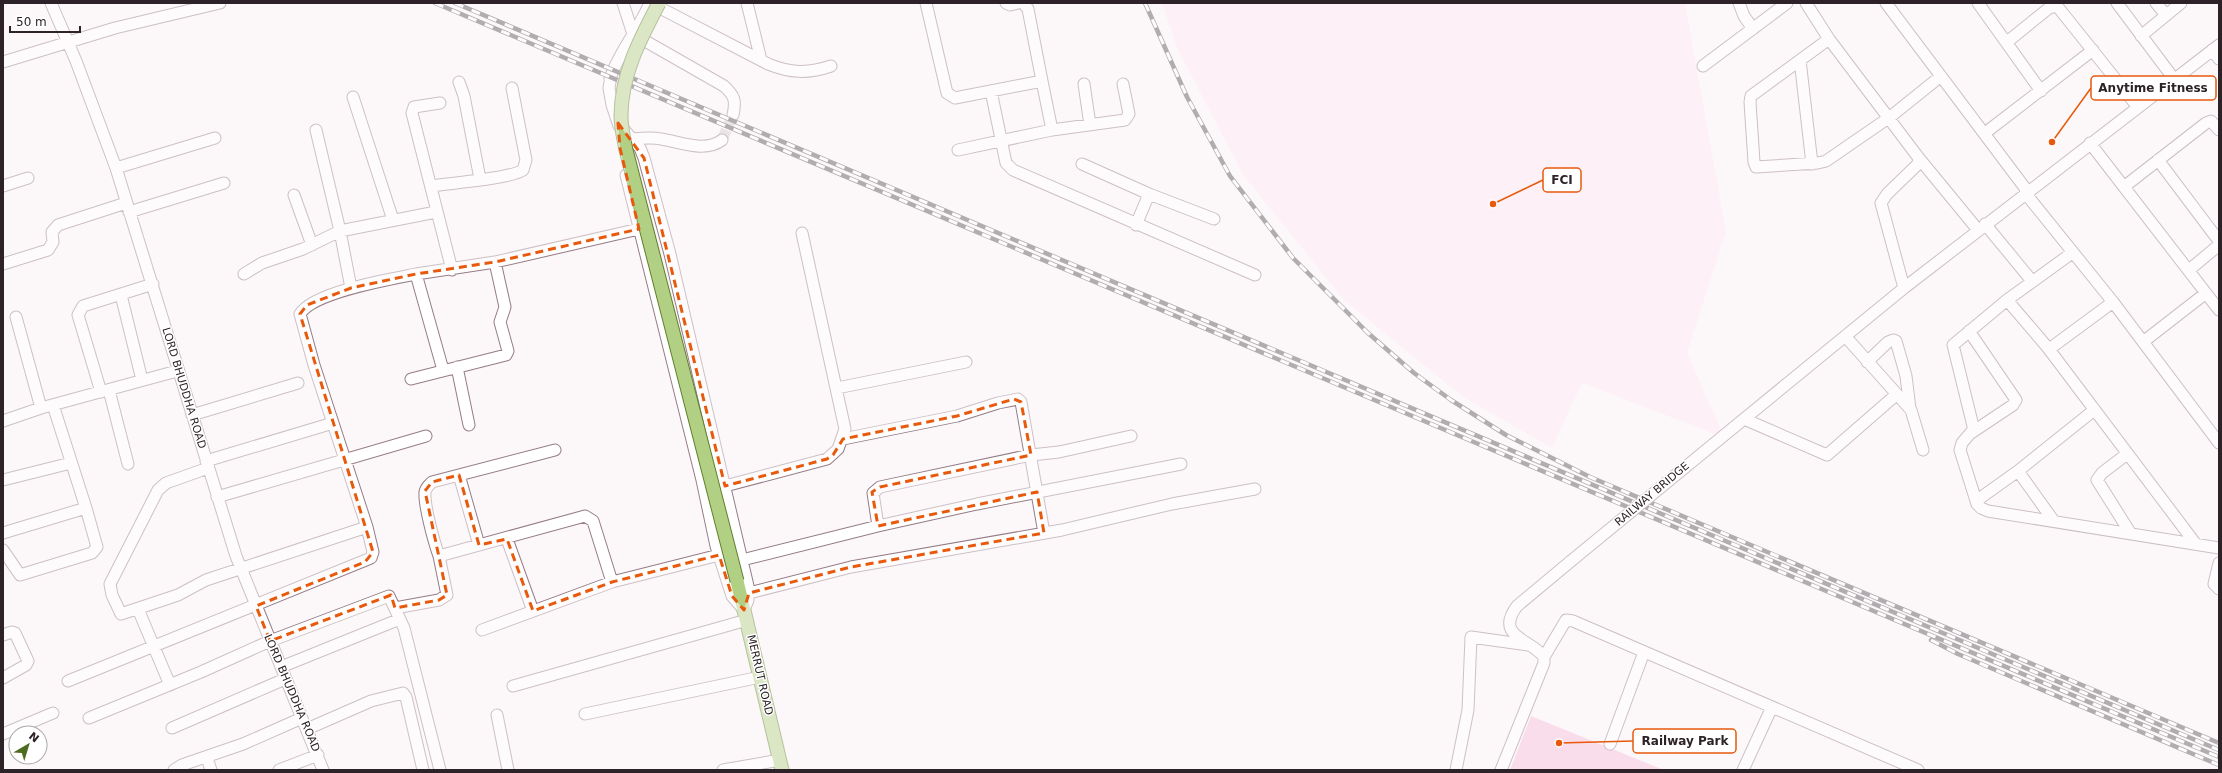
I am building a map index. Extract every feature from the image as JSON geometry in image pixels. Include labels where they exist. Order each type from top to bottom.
[{"type":"main road","name":"MERRUT ROAD","points":[[663,5],[638,43],[626,78],[621,118],[626,150],[746,615],[781,765]]},
{"type":"street","name":"LORD BHUDDHA ROAD","points":[[51,3],[116,168],[153,284],[177,371],[242,569],[285,679],[323,770]]},
{"type":"street","points":[[3,62],[176,12],[220,3]]},
{"type":"street","points":[[623,3],[633,34],[724,86],[733,94],[736,103],[733,115]]},
{"type":"street","points":[[641,24],[650,3]]},
{"type":"street","points":[[747,3],[761,60]]},
{"type":"street","points":[[926,3],[947,93],[955,98],[1042,82]]},
{"type":"street","points":[[1006,3],[1010,5],[1018,3]]},
{"type":"street","points":[[1023,3],[1028,9],[1052,130]]},
{"type":"street","points":[[1739,3],[1744,16],[1752,28]]},
{"type":"street","points":[[1703,66],[1787,3]]},
{"type":"street","points":[[1806,3],[1829,39],[1890,117],[1918,157],[2032,281]]},
{"type":"street","points":[[1886,3],[1940,76],[1985,133],[2024,188],[2026,194],[2113,302],[2219,443]]},
{"type":"street","points":[[1978,3],[2041,91]]},
{"type":"street","points":[[2117,3],[2174,79]]},
{"type":"street","points":[[2156,3],[2166,15]]},
{"type":"street","points":[[2141,36],[2181,3]]},
{"type":"street","points":[[746,615],[732,596],[719,555],[702,480],[620,148],[618,123],[610,94],[612,76],[610,79],[613,69],[633,34],[641,24],[663,5],[761,60],[794,72],[818,70],[831,66]]},
{"type":"street","points":[[2007,42],[2049,8],[2057,6],[2137,106]]},
{"type":"street","points":[[1829,39],[1751,96],[1750,102],[1754,162],[1756,167],[1762,168],[1812,164],[1826,161],[1839,154],[1890,117],[1940,76]]},
{"type":"street","points":[[1985,133],[2093,50]]},
{"type":"street","name":"RAILWAY BRIDGE","points":[[1528,645],[1518,637],[1511,628],[1510,615],[1517,606],[1904,288],[2137,106],[2174,79],[2217,51]]},
{"type":"street","points":[[1800,60],[1812,164]]},
{"type":"street","points":[[459,82],[465,101],[480,179]]},
{"type":"street","points":[[1084,84],[1090,126]]},
{"type":"street","points":[[958,150],[1052,130],[1119,122],[1128,118],[1129,114],[1123,84]]},
{"type":"street","points":[[431,186],[519,173],[526,166],[512,88]]},
{"type":"street","points":[[991,91],[1006,163],[1013,170],[1136,225],[1255,275]]},
{"type":"street","points":[[353,97],[393,220]]},
{"type":"street","points":[[440,103],[414,107],[412,110],[436,212],[452,270]]},
{"type":"street","points":[[2125,186],[2206,123],[2211,121],[2219,130]]},
{"type":"street","points":[[618,123],[640,148],[644,158],[670,254],[749,593],[746,615]]},
{"type":"street","points":[[316,130],[340,231],[351,288]]},
{"type":"street","points":[[116,168],[215,138]]},
{"type":"street","points":[[633,139],[659,138],[686,144],[710,147],[722,140]]},
{"type":"street","points":[[2090,143],[2125,186],[2219,310]]},
{"type":"street","points":[[1904,288],[1881,203],[1917,165],[1918,157]]},
{"type":"street","points":[[2158,160],[2219,241]]},
{"type":"street","points":[[1082,164],[1149,194],[1214,219]]},
{"type":"street","points":[[3,186],[28,178]]},
{"type":"street","points":[[3,264],[48,250],[53,242],[52,232],[58,225],[224,183]]},
{"type":"street","points":[[294,194],[312,245]]},
{"type":"street","points":[[1136,225],[1149,194]]},
{"type":"street","points":[[244,274],[262,263],[312,245],[340,231],[436,212]]},
{"type":"street","points":[[68,681],[256,606],[371,558],[373,552],[367,527],[310,355],[300,314],[307,305],[351,288],[416,274],[452,270],[495,262],[639,229]]},
{"type":"street","points":[[725,486],[827,459],[833,455],[843,439],[845,429],[837,388],[802,233]]},
{"type":"street","points":[[2189,270],[2219,245]]},
{"type":"street","points":[[1971,433],[1973,426],[1952,350],[1955,342],[2007,300],[2072,253]]},
{"type":"street","points":[[411,379],[443,370],[503,357],[507,354],[500,322],[505,308],[495,262]]},
{"type":"street","points":[[416,274],[443,370]]},
{"type":"street","points":[[128,464],[78,312],[83,306],[153,284]]},
{"type":"street","points":[[2143,342],[2206,293]]},
{"type":"street","points":[[122,295],[142,380]]},
{"type":"street","points":[[2007,300],[2048,348],[2093,411],[2195,543]]},
{"type":"street","points":[[2048,348],[2052,347],[2113,302]]},
{"type":"street","points":[[16,317],[41,408]]},
{"type":"street","points":[[1969,331],[2016,400],[2013,405],[1971,433],[1962,443],[1960,450],[1976,501],[1981,508],[2219,548]]},
{"type":"street","points":[[1845,336],[1911,410]]},
{"type":"street","points":[[1868,362],[1888,342],[1894,340],[1896,341],[1906,376],[1911,410],[1923,450]]},
{"type":"street","points":[[837,388],[966,362]]},
{"type":"street","points":[[457,367],[469,425]]},
{"type":"street","points":[[3,421],[41,408],[177,371]]},
{"type":"street","points":[[192,415],[298,383]]},
{"type":"street","points":[[1744,419],[1827,455],[1897,394]]},
{"type":"street","points":[[843,439],[957,416],[998,403],[1018,399],[1021,402],[1044,533]]},
{"type":"street","points":[[3,550],[20,575],[92,553],[97,547],[53,405]]},
{"type":"street","points":[[1976,501],[2093,411]]},
{"type":"street","points":[[333,423],[207,464],[161,486],[143,516],[115,573],[110,589],[122,614],[178,595],[206,580],[367,527]]},
{"type":"street","points":[[218,497],[426,436]]},
{"type":"street","points":[[878,526],[873,493],[880,487],[1031,454],[1059,452],[1131,436]]},
{"type":"street","points":[[395,608],[439,600],[447,595],[425,491],[427,486],[432,482],[556,450]]},
{"type":"street","points":[[2127,454],[2102,473],[2097,480],[2131,534]]},
{"type":"street","points":[[3,480],[71,462]]},
{"type":"street","points":[[742,560],[878,526],[1037,492],[1181,464]]},
{"type":"street","points":[[2018,470],[2053,520]]},
{"type":"street","points":[[458,475],[479,545]]},
{"type":"street","points":[[749,593],[851,567],[1044,533],[1172,504],[1255,489]]},
{"type":"street","points":[[3,534],[86,508]]},
{"type":"street","points":[[439,556],[507,539],[585,516],[590,517],[593,521],[612,582]]},
{"type":"street","points":[[507,539],[534,611]]},
{"type":"street","points":[[482,630],[612,582],[719,555]]},
{"type":"street","points":[[2219,562],[2214,578],[2214,584],[2219,589]]},
{"type":"street","points":[[89,718],[270,641],[391,596],[400,619],[420,689],[440,770]]},
{"type":"street","points":[[138,609],[170,684]]},
{"type":"street","points":[[512,686],[746,615]]},
{"type":"street","points":[[281,667],[400,619]]},
{"type":"street","points":[[1501,770],[1544,663],[1544,657],[1566,620],[1572,621],[1918,770]]},
{"type":"street","points":[[3,635],[12,632],[15,633],[28,661],[26,665],[3,678]]},
{"type":"street","points":[[1456,770],[1468,710],[1471,637],[1528,645],[1544,657]]},
{"type":"street","points":[[1610,744],[1644,652]]},
{"type":"street","points":[[585,714],[760,677]]},
{"type":"street","points":[[172,728],[285,679]]},
{"type":"street","points":[[406,697],[420,689]]},
{"type":"street","points":[[307,729],[371,701],[402,693],[406,697],[423,770]]},
{"type":"street","points":[[1743,770],[1772,707]]},
{"type":"street","points":[[3,734],[53,713]]},
{"type":"street","points":[[497,715],[508,770]]},
{"type":"street","points":[[174,770],[182,764],[207,758],[302,718]]},
{"type":"street","points":[[279,770],[318,755]]},
{"type":"street","points":[[207,758],[211,770]]},
{"type":"street","points":[[723,770],[781,765]]},
{"type":"highlighted area","points":[[618,123],[644,158],[725,486],[827,459],[833,455],[843,439],[957,416],[1014,399],[1021,402],[1031,455],[880,487],[872,492],[878,526],[1037,492],[1044,533],[851,567],[749,593],[744,610],[732,596],[719,555],[612,582],[533,611],[507,539],[479,545],[459,475],[432,482],[425,491],[447,595],[439,600],[395,608],[391,595],[270,641],[256,606],[365,562],[373,552],[300,314],[307,305],[351,288],[416,274],[495,262],[639,229],[620,148]]},
{"type":"shaded area","points":[[1162,3],[1685,3],[1726,232],[1687,353],[1725,438],[1582,383],[1552,448],[1463,397],[1344,300],[1243,175],[1177,48]]},
{"type":"shaded area","points":[[1531,716],[1664,770],[1510,770]]},
{"type":"tunnel","points":[[722,140],[733,115]]},
{"type":"railway","points":[[435,3],[2219,757]]},
{"type":"railway","points":[[455,3],[2219,750]]},
{"type":"railway","points":[[1145,3],[1187,97],[1230,176],[1293,258],[1368,333],[1414,373],[1451,400],[1506,435],[1590,477],[2219,743]]},
{"type":"railway","points":[[1931,640],[1958,654],[2219,765]]},
{"type":"place","name":"Anytime Fitness","points":[[2052,142]]},
{"type":"place","name":"FCI","points":[[1493,204]]},
{"type":"place","name":"Railway Park","points":[[1559,743]]}]
